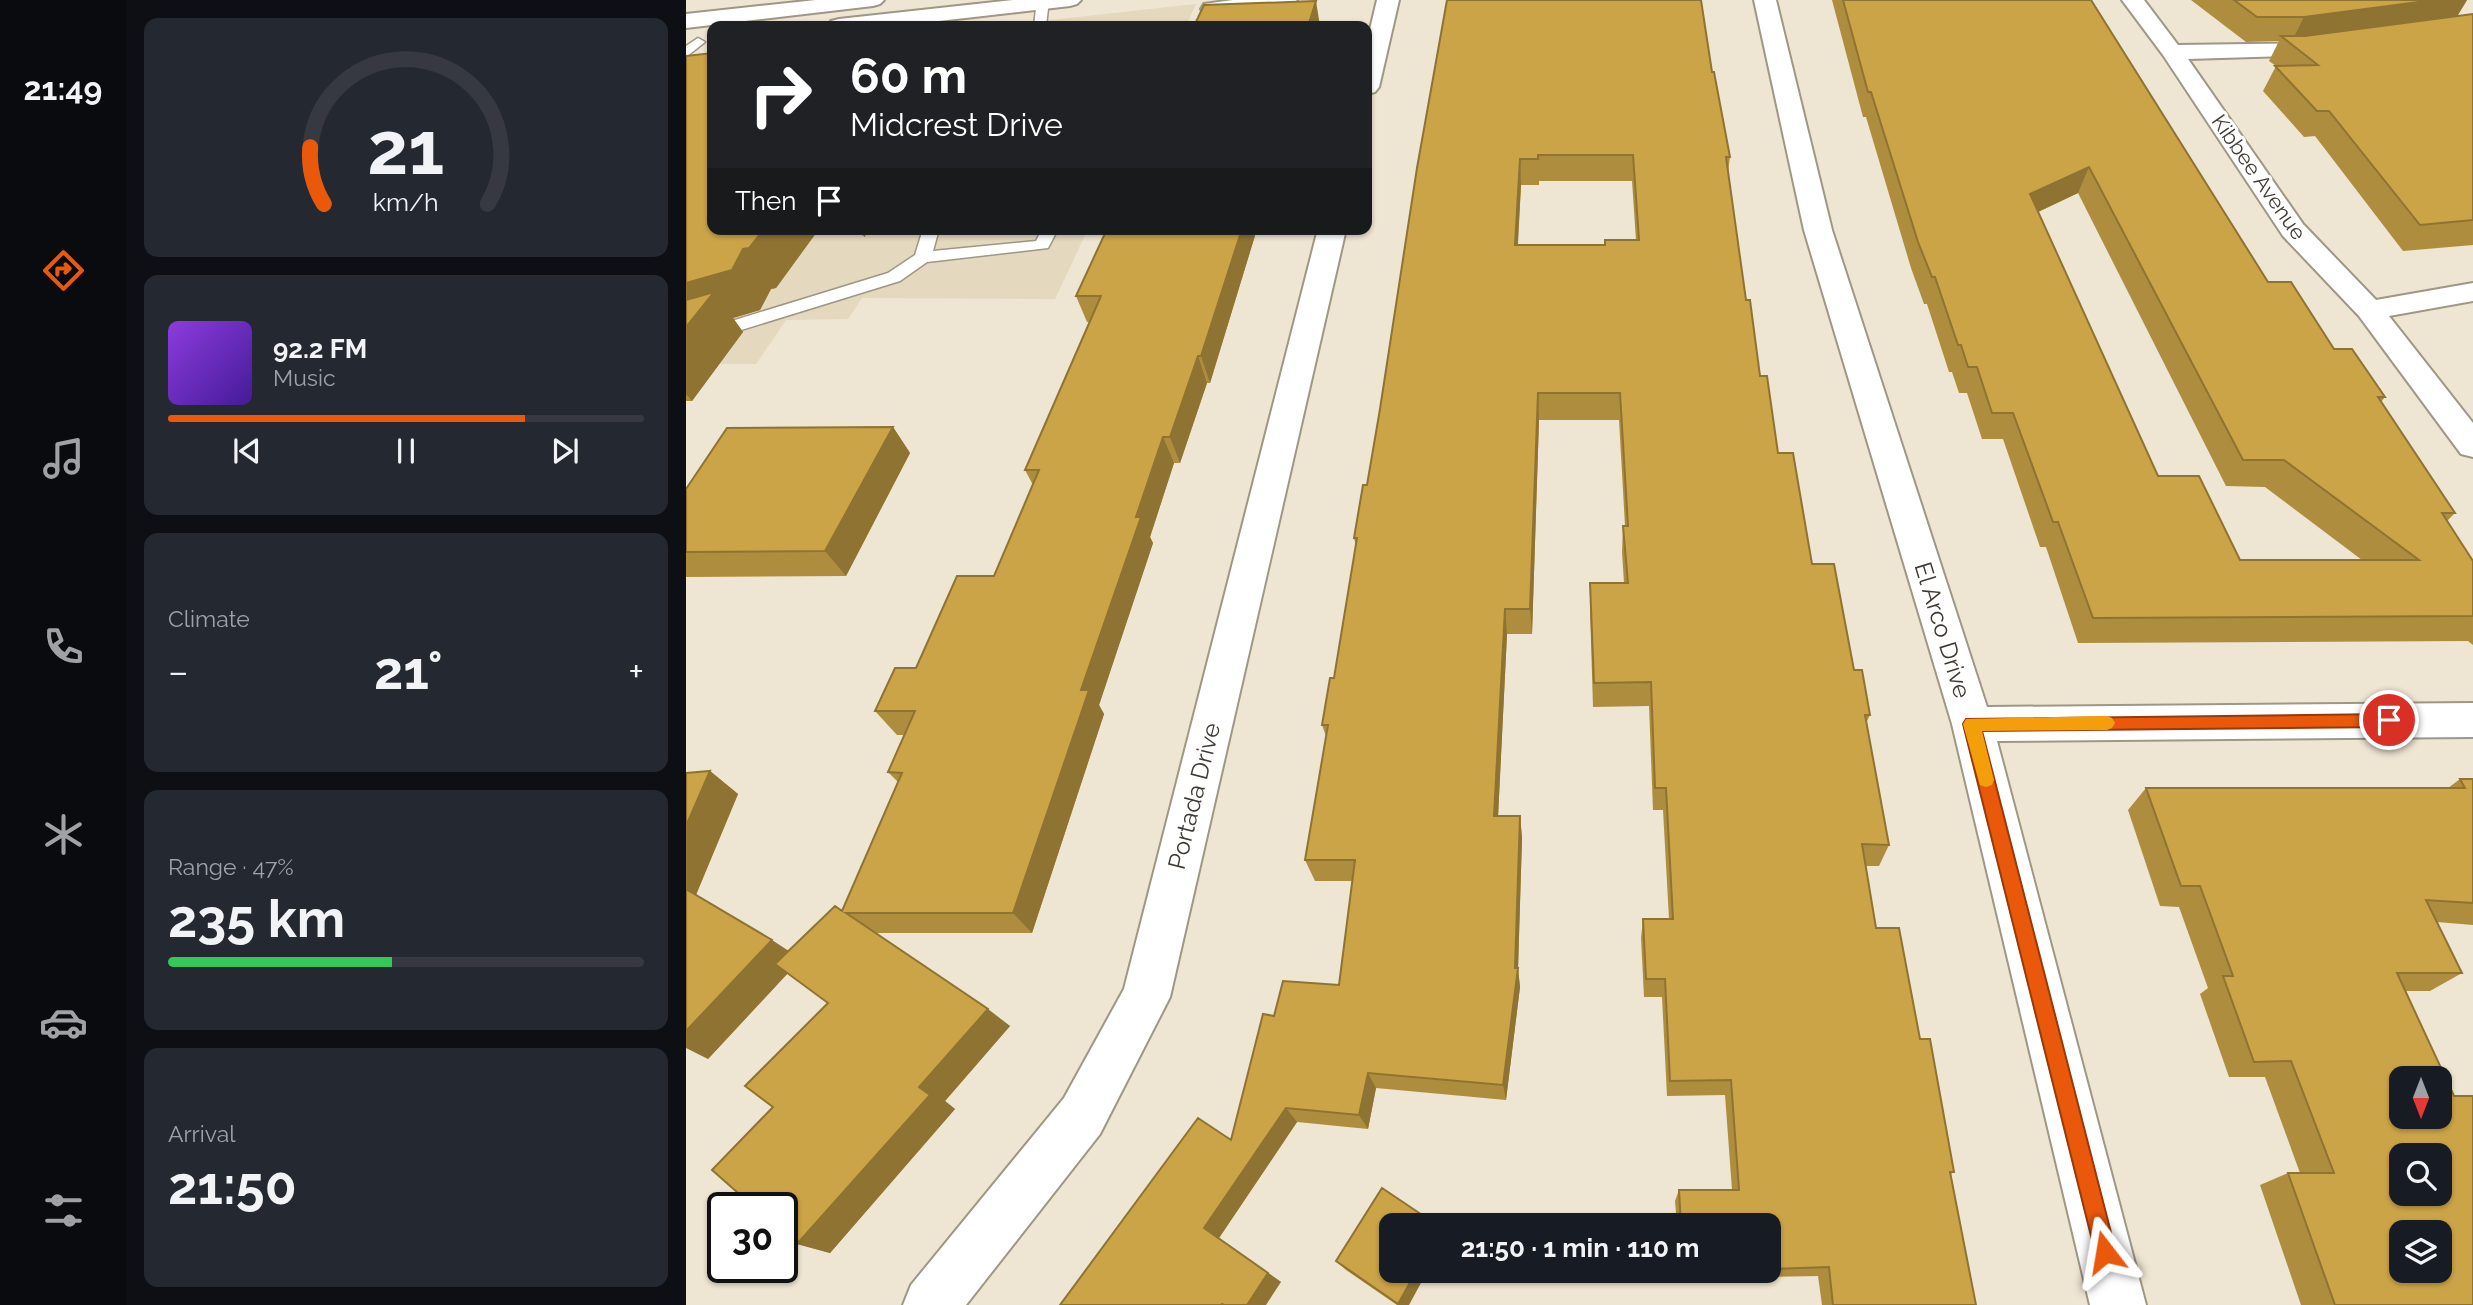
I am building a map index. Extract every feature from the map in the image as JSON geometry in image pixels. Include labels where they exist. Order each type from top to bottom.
[{"type":"street","points":[[686,21],[774,6],[873,0]]},
{"type":"street","points":[[895,21],[1070,0]]},
{"type":"street","points":[[1205,9],[1286,0]]},
{"type":"street","points":[[1372,66],[1388,0]]},
{"type":"street","name":"El Arco Drive","points":[[1765,0],[1818,230],[1972,724],[2118,1305]]},
{"type":"street","name":"Kibbee Avenue","points":[[2133,0],[2172,52],[2293,230],[2369,310],[2473,446]]},
{"type":"street","points":[[2172,52],[2292,51],[2344,46]]},
{"type":"street","name":"Portada Drive","points":[[931,1305],[1082,1115],[1146,997],[1331,235]]},
{"type":"street","points":[[2369,310],[2473,292]]},
{"type":"street","points":[[1972,724],[2473,720]]},
{"type":"lane","points":[[1040,21],[1042,2]]},
{"type":"lane","points":[[923,257],[929,235]]},
{"type":"lane","points":[[686,341],[894,277],[923,257],[1042,245],[1047,235]]},
{"type":"shaded area","points":[[1196,4],[1188,21],[1042,21]]},
{"type":"shaded area","points":[[686,63],[707,197],[707,235],[1085,235],[1055,299],[862,298],[848,319],[786,320],[756,364],[686,364]]},
{"type":"building","points":[[1447,0],[1701,0],[1712,72],[1730,157],[1726,157],[1746,300],[1750,300],[1760,376],[1767,376],[1778,453],[1793,453],[1812,564],[1834,564],[1854,670],[1862,670],[1870,715],[1865,715],[1889,845],[1862,844],[1876,928],[1899,928],[1920,1039],[1930,1039],[1954,1172],[1950,1172],[1976,1305],[1833,1305],[1829,1267],[1781,1269],[1781,1213],[1680,1213],[1679,1190],[1739,1190],[1731,1080],[1670,1081],[1665,979],[1646,979],[1643,919],[1673,919],[1666,788],[1655,788],[1651,682],[1594,683],[1590,583],[1628,583],[1623,526],[1628,526],[1620,393],[1538,393],[1530,609],[1505,609],[1494,816],[1520,816],[1515,968],[1518,968],[1503,1085],[1368,1073],[1359,1115],[1286,1108],[1204,1228],[1268,1273],[1247,1305],[1060,1305],[1198,1118],[1231,1140],[1263,1014],[1274,1016],[1283,981],[1339,985],[1355,860],[1305,860],[1328,725],[1322,725],[1330,678],[1334,678],[1363,485],[1367,485],[1417,168]],"holes":[[[1538,155],[1633,155],[1639,240],[1605,240],[1605,245],[1515,245],[1520,159],[1538,159]]]},
{"type":"building","points":[[1843,0],[2091,0],[2268,282],[2291,282],[2334,349],[2352,349],[2385,397],[2378,397],[2455,513],[2442,513],[2473,561],[2473,616],[2093,618],[2058,522],[2053,522],[2013,413],[1992,413],[1977,367],[1968,367],[1961,345],[1958,345],[1935,277],[1932,277],[1918,242],[1871,92],[1868,92]],"holes":[[[2089,167],[2243,460],[2284,460],[2419,560],[2240,560],[2199,476],[2158,476],[2030,194]]]},
{"type":"building","points":[[2234,0],[2434,0],[2304,17],[2257,17]]},
{"type":"building","points":[[1316,1],[1310,21],[1196,21],[1204,5]]},
{"type":"building","points":[[2473,14],[2473,220],[2420,225],[2329,111],[2317,111],[2275,66],[2318,65],[2281,36],[2305,36]]},
{"type":"building","points":[[707,54],[707,235],[759,235],[749,248],[743,249],[732,270],[686,283],[686,56]]},
{"type":"building","points":[[1104,235],[1240,235],[1201,356],[1198,356],[1170,437],[1163,437],[1136,517],[1141,517],[1081,690],[1089,690],[1013,913],[846,913],[988,1009],[919,1087],[930,1095],[798,1243],[798,1192],[737,1192],[712,1170],[773,1107],[745,1086],[828,1003],[775,964],[835,906],[842,911],[902,773],[888,772],[915,711],[875,711],[895,668],[916,668],[957,576],[994,576],[1039,470],[1025,470],[1101,296],[1076,296]]},
{"type":"building","points":[[714,292],[686,327],[686,300]]},
{"type":"building","points":[[893,427],[825,551],[686,552],[686,489],[727,428]]},
{"type":"building","points":[[710,771],[686,826],[686,773]]},
{"type":"building","points":[[2460,779],[2473,779],[2473,903],[2426,900],[2462,973],[2397,973],[2440,1066],[2389,1066],[2389,1129],[2452,1129],[2452,1092],[2454,1096],[2473,1096],[2473,1305],[2335,1305],[2288,1173],[2334,1173],[2291,1061],[2254,1062],[2223,976],[2233,976],[2200,886],[2181,886],[2146,788],[2465,788]]},
{"type":"building","points":[[686,889],[772,940],[686,1031]]},
{"type":"building","points":[[1382,1188],[1419,1213],[1379,1213],[1379,1283],[1410,1283],[1398,1304],[1336,1261]]},
{"type":"slow traffic","points":[[1986,780],[1972,724],[2107,723]]},
{"type":"route","points":[[2105,1252],[1972,724],[2389,720]]}]
